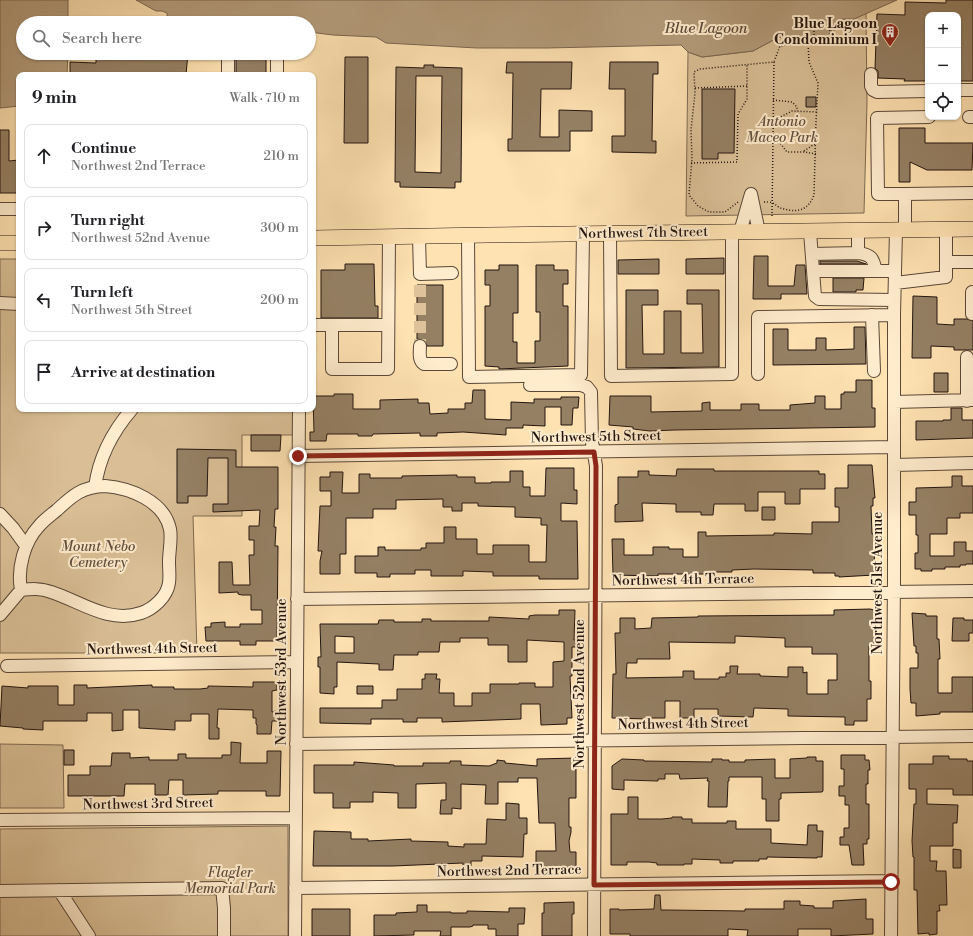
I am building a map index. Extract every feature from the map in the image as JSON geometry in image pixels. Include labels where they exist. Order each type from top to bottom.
[{"type":"main road","name":"Northwest 7th Street","points":[[316,238],[973,229]]},
{"type":"main road","points":[[0,243],[16,242]]},
{"type":"street","points":[[228,60],[228,72]]},
{"type":"street","points":[[277,60],[277,72]]},
{"type":"street","points":[[871,74],[871,86],[873,90],[877,92],[914,86],[925,90]]},
{"type":"street","points":[[961,90],[973,90]]},
{"type":"street","points":[[925,118],[877,118],[878,194],[973,193]]},
{"type":"street","name":"Northwest 51st Avenue","points":[[891,936],[894,300],[895,277],[905,194]]},
{"type":"street","points":[[750,202],[759,232]]},
{"type":"street","points":[[610,233],[611,376],[732,374],[736,232],[750,202]]},
{"type":"street","points":[[0,209],[16,208]]},
{"type":"street","points":[[812,271],[876,271],[895,277],[946,277],[946,230]]},
{"type":"street","points":[[858,231],[858,253]]},
{"type":"street","points":[[810,232],[815,296],[819,299],[894,300]]},
{"type":"street","points":[[468,235],[469,377],[581,375],[583,234]]},
{"type":"street","points":[[332,325],[332,370],[388,369],[389,237]]},
{"type":"street","points":[[420,237],[420,279],[452,273]]},
{"type":"street","points":[[812,254],[858,253],[868,255],[873,259],[876,271]]},
{"type":"street","points":[[946,262],[973,262]]},
{"type":"street","points":[[972,314],[973,292]]},
{"type":"street","points":[[0,303],[16,304]]},
{"type":"street","points":[[872,315],[874,371]]},
{"type":"street","points":[[758,374],[758,317],[894,315]]},
{"type":"street","points":[[316,325],[388,325]]},
{"type":"street","points":[[420,346],[420,360],[422,363],[451,364]]},
{"type":"street","points":[[894,402],[970,401],[967,357]]},
{"type":"street","name":"Northwest 52nd Avenue","points":[[530,385],[575,384],[587,387],[591,392],[592,437],[596,466],[594,936]]},
{"type":"street","points":[[95,487],[97,474],[108,446],[120,423],[129,412]]},
{"type":"street","name":"Northwest 53rd Avenue","points":[[295,936],[299,412]]},
{"type":"street","name":"Northwest 5th Street","points":[[298,456],[894,447]]},
{"type":"street","points":[[894,464],[973,463]]},
{"type":"street","points":[[0,614],[20,590],[37,589],[50,592],[86,608],[116,616],[124,616],[142,612],[151,607],[164,595],[167,590],[170,578],[170,534],[168,522],[158,508],[136,493],[116,487],[95,487],[82,490],[38,526],[33,533],[26,546],[22,561],[19,583],[20,590]]},
{"type":"street","points":[[0,514],[13,528],[26,546]]},
{"type":"street","name":"Northwest 4th Terrace","points":[[297,599],[973,591]]},
{"type":"street","name":"Northwest 4th Street","points":[[7,666],[296,662]]},
{"type":"street","name":"Northwest 4th Street","points":[[296,744],[973,736]]},
{"type":"street","name":"Northwest 3rd Street","points":[[0,820],[296,818]]},
{"type":"street","name":"Northwest 2nd Terrace","points":[[295,888],[891,882]]},
{"type":"street","points":[[0,891],[222,888],[224,936]]},
{"type":"street","points":[[59,890],[89,936]]},
{"type":"path","points":[[830,18],[830,39]]},
{"type":"path","points":[[814,19],[814,41]]},
{"type":"path","points":[[772,216],[774,62],[780,46],[833,38],[834,29],[843,22],[846,22],[845,38]]},
{"type":"path","points":[[774,62],[696,70],[694,75],[695,88],[691,130],[689,195],[701,208],[709,212],[725,212],[737,202],[772,201],[784,209],[805,209],[812,200],[815,191],[818,83],[809,62],[808,42]]},
{"type":"path","points":[[691,164],[737,162],[738,114],[747,99],[746,65]]},
{"type":"path","points":[[695,88],[747,86]]},
{"type":"path","points":[[773,100],[792,102],[797,107],[797,111]]},
{"type":"path","points":[[773,121],[785,114],[797,111],[817,112]]},
{"type":"path","points":[[773,134],[787,152],[816,154]]},
{"type":"path","points":[[804,152],[816,143]]},
{"type":"green space","name":"Antonio Maceo Park","points":[[866,13],[867,103],[864,213],[686,216],[688,52],[702,57],[753,51],[779,37],[812,38],[831,36],[832,27],[842,19],[854,19]]},
{"type":"green space","name":"Mount Nebo Cemetery","points":[[0,259],[16,259],[16,412],[293,412],[293,435],[242,435],[242,516],[193,516],[197,653],[0,653]]},
{"type":"green space","points":[[0,744],[63,745],[64,808],[0,808]]},
{"type":"green space","name":"Flagler Memorial Park","points":[[288,826],[288,936],[0,936],[0,829]]},
{"type":"water","points":[[0,0],[68,0],[68,16],[16,16],[16,60],[68,60],[67,72],[16,72],[16,106],[0,108]]},
{"type":"water","name":"Blue Lagoon","points":[[136,0],[897,0],[854,19],[842,19],[832,27],[831,36],[812,38],[779,37],[753,51],[702,57],[688,52],[681,45],[477,48],[386,43],[376,37],[316,33],[316,16],[167,16],[167,13],[156,11]]},
{"type":"building","points":[[946,0],[973,0],[973,81],[961,81],[961,12],[925,12],[925,81],[904,81],[905,79],[878,78],[878,71],[875,68],[877,14],[905,15],[905,2],[946,3]]},
{"type":"building","points":[[345,57],[368,57],[368,143],[344,143]]},
{"type":"building","points":[[96,60],[187,60],[186,72],[70,72],[70,62],[96,63]]},
{"type":"building","points":[[236,60],[266,60],[266,72],[236,72]]},
{"type":"building","points":[[507,62],[572,62],[571,89],[541,89],[540,137],[559,137],[559,110],[592,111],[592,131],[570,131],[570,151],[508,151],[508,139],[512,139],[513,73],[506,73]]},
{"type":"building","points":[[610,62],[658,62],[658,74],[653,74],[652,141],[656,141],[656,153],[612,152],[612,136],[625,136],[625,89],[609,89]]},
{"type":"building","points":[[424,65],[434,65],[433,67],[462,68],[461,182],[455,182],[455,188],[400,187],[400,182],[395,182],[396,67],[424,68]],"holes":[[[416,76],[442,76],[441,173],[415,172]]]},
{"type":"building","points":[[702,89],[735,89],[734,153],[718,153],[718,159],[702,159]]},
{"type":"building","points":[[806,97],[816,97],[816,107],[806,107]]},
{"type":"building","points":[[899,128],[925,128],[925,143],[973,143],[972,170],[927,170],[910,162],[910,182],[899,182]]},
{"type":"building","points":[[0,130],[9,130],[9,161],[16,160],[16,193],[0,193]]},
{"type":"building","points":[[754,256],[768,256],[768,286],[794,286],[796,265],[805,265],[807,294],[781,294],[781,299],[753,299]]},
{"type":"building","points":[[724,258],[724,274],[686,274],[686,259]]},
{"type":"building","points":[[659,259],[659,274],[618,274],[618,260]]},
{"type":"building","points":[[820,261],[857,261],[866,264],[820,264]]},
{"type":"building","points":[[345,264],[374,264],[375,306],[378,306],[378,318],[321,318],[321,270],[345,270]]},
{"type":"building","points":[[499,265],[518,265],[518,313],[513,313],[513,342],[517,342],[517,363],[535,363],[535,341],[540,341],[540,312],[536,312],[536,265],[554,265],[554,270],[568,270],[568,284],[563,284],[563,306],[568,306],[568,366],[499,369],[499,367],[485,366],[485,306],[490,306],[490,285],[485,285],[485,270],[499,270]]},
{"type":"building","points":[[833,278],[864,278],[863,290],[856,290],[856,292],[833,292]]},
{"type":"building","points":[[417,285],[443,285],[443,346],[427,346],[424,340],[417,339]]},
{"type":"building","points":[[626,290],[658,290],[658,305],[642,305],[643,354],[664,354],[664,311],[681,311],[681,353],[703,353],[702,304],[687,304],[687,290],[719,290],[719,367],[626,368]]},
{"type":"building","points":[[913,296],[937,297],[937,324],[954,325],[954,319],[967,319],[973,321],[973,350],[954,350],[954,347],[931,346],[931,358],[912,358]]},
{"type":"building","points":[[854,327],[865,327],[866,364],[773,365],[773,329],[788,329],[788,350],[816,350],[816,338],[826,338],[826,350],[854,349]]},
{"type":"building","points":[[934,373],[948,373],[948,392],[934,392]]},
{"type":"building","points":[[856,380],[872,380],[872,408],[875,408],[875,427],[650,431],[633,429],[633,427],[609,425],[610,396],[651,396],[651,412],[702,411],[702,403],[710,402],[710,410],[741,410],[741,404],[759,404],[759,410],[790,410],[790,405],[815,403],[815,396],[825,396],[825,409],[841,409],[841,394],[844,394],[844,392],[856,392]]},
{"type":"building","points":[[473,390],[485,390],[485,419],[511,420],[511,402],[534,403],[534,399],[579,397],[578,408],[573,408],[572,425],[561,425],[561,407],[545,407],[545,426],[523,425],[523,428],[506,428],[506,435],[463,432],[437,433],[437,436],[420,436],[420,433],[373,434],[372,436],[358,436],[358,434],[327,434],[326,441],[310,441],[310,432],[314,432],[313,412],[316,412],[316,396],[353,394],[353,409],[380,409],[380,400],[418,399],[418,403],[429,403],[430,414],[448,413],[448,409],[465,409],[465,403],[472,403]]},
{"type":"building","points":[[951,408],[962,408],[962,420],[973,420],[973,438],[916,440],[916,421],[951,420]]},
{"type":"building","points":[[251,435],[281,435],[280,451],[251,451]]},
{"type":"building","points":[[177,449],[236,450],[236,467],[278,467],[278,509],[275,509],[274,527],[276,527],[275,546],[278,546],[277,641],[256,641],[256,645],[240,645],[240,641],[206,641],[205,627],[211,627],[211,623],[225,622],[225,627],[240,627],[240,624],[262,624],[262,610],[251,610],[251,595],[242,595],[238,594],[238,592],[219,593],[219,562],[232,562],[233,585],[250,585],[249,555],[254,555],[254,540],[249,540],[249,526],[259,526],[260,510],[213,512],[213,504],[228,504],[228,458],[208,458],[207,496],[188,496],[188,503],[177,503]]},
{"type":"building","points":[[848,465],[872,465],[875,498],[873,498],[873,506],[871,506],[872,534],[875,534],[874,575],[839,577],[835,576],[835,573],[813,573],[813,570],[754,569],[732,570],[732,572],[715,572],[715,574],[658,574],[658,576],[613,575],[612,539],[624,539],[624,555],[653,555],[653,547],[669,547],[669,549],[683,549],[683,557],[698,557],[698,532],[706,532],[706,536],[774,535],[774,533],[812,534],[812,522],[839,522],[839,507],[835,507],[835,488],[848,488]]},
{"type":"building","points":[[546,468],[574,468],[574,490],[577,490],[577,504],[561,503],[561,521],[577,521],[578,579],[539,579],[539,576],[493,576],[493,572],[463,571],[463,576],[431,576],[431,570],[415,570],[415,574],[390,574],[390,577],[377,577],[377,573],[355,573],[355,556],[378,556],[378,547],[385,547],[385,550],[421,550],[421,548],[426,548],[426,543],[444,543],[444,527],[456,527],[456,539],[477,539],[477,554],[493,554],[493,545],[529,545],[529,562],[546,562],[547,525],[541,525],[541,518],[515,517],[515,507],[478,506],[478,503],[462,503],[462,511],[452,511],[452,507],[443,507],[443,499],[396,500],[396,509],[373,509],[373,518],[346,518],[346,554],[340,554],[340,574],[320,574],[322,551],[318,551],[320,506],[331,506],[331,491],[320,491],[320,477],[330,477],[330,472],[343,472],[342,493],[359,493],[359,474],[370,474],[370,478],[457,475],[457,477],[475,477],[475,483],[491,483],[510,482],[510,471],[523,471],[523,487],[530,487],[530,496],[545,496]]},
{"type":"building","points":[[677,469],[714,469],[714,471],[819,471],[819,474],[825,474],[825,489],[800,489],[800,504],[785,504],[785,492],[758,492],[758,511],[745,511],[745,504],[714,504],[713,515],[701,515],[701,512],[676,512],[676,504],[642,503],[643,521],[615,522],[615,505],[618,504],[618,477],[638,477],[638,471],[649,471],[649,475],[676,476]]},
{"type":"building","points":[[952,476],[962,476],[962,486],[973,486],[973,513],[960,513],[960,518],[947,518],[947,534],[930,534],[930,556],[954,556],[954,542],[966,542],[966,551],[973,551],[973,564],[960,565],[960,567],[945,567],[945,569],[932,569],[932,571],[921,571],[921,569],[915,569],[915,553],[918,553],[918,535],[916,535],[916,515],[909,515],[909,502],[916,502],[916,488],[952,487]]},
{"type":"building","points":[[762,507],[775,507],[775,520],[762,520]]},
{"type":"building","points":[[559,610],[575,610],[574,640],[577,640],[577,647],[572,647],[572,676],[570,676],[572,718],[567,718],[567,724],[541,725],[540,704],[521,704],[521,719],[442,722],[442,718],[417,718],[417,722],[403,722],[403,719],[371,719],[371,724],[320,723],[320,708],[382,708],[382,700],[397,700],[397,689],[422,689],[422,679],[425,679],[425,674],[437,674],[436,679],[440,679],[439,693],[454,693],[454,706],[472,706],[472,693],[490,693],[490,684],[535,683],[535,687],[553,687],[553,662],[564,661],[564,642],[527,640],[527,662],[508,662],[508,645],[488,645],[488,638],[460,638],[460,642],[440,642],[439,652],[418,652],[418,655],[394,655],[393,670],[379,670],[379,664],[337,662],[337,687],[334,687],[334,694],[320,693],[320,667],[318,667],[318,657],[321,657],[320,624],[378,624],[379,620],[394,620],[394,622],[422,622],[422,619],[431,619],[431,621],[489,621],[489,617],[529,619],[529,616],[535,615],[559,615]],"holes":[[[335,636],[354,637],[354,653],[335,653]]]},
{"type":"building","points":[[834,610],[874,610],[874,646],[869,646],[869,681],[871,681],[871,699],[867,699],[867,721],[854,721],[854,725],[845,725],[845,717],[788,716],[788,709],[754,708],[753,717],[718,716],[718,709],[694,709],[694,718],[680,718],[680,701],[665,701],[665,718],[612,718],[613,674],[616,674],[615,633],[620,633],[620,618],[635,618],[635,629],[651,628],[652,618],[698,616],[834,615]],"holes":[[[735,636],[785,638],[785,647],[812,647],[812,654],[837,654],[837,680],[828,680],[828,694],[807,694],[807,672],[803,673],[803,667],[788,667],[788,677],[760,676],[760,674],[737,674],[738,666],[730,666],[730,673],[726,673],[726,677],[719,677],[719,679],[694,679],[694,671],[683,671],[683,677],[626,678],[627,663],[637,663],[637,659],[670,659],[669,642],[735,643]]]},
{"type":"building","points":[[912,613],[926,614],[926,616],[937,616],[937,639],[939,639],[940,659],[938,659],[938,693],[952,693],[952,677],[973,677],[973,712],[940,712],[940,714],[916,716],[916,703],[911,703],[910,689],[910,668],[918,668],[918,653],[916,653],[916,646],[914,646]]},
{"type":"building","points":[[953,618],[973,620],[973,633],[969,633],[969,641],[952,641]]},
{"type":"building","points":[[253,682],[277,682],[277,690],[272,691],[272,712],[276,711],[277,721],[272,721],[271,734],[257,734],[256,718],[253,718],[253,710],[218,709],[217,728],[219,728],[219,739],[209,739],[209,714],[191,714],[191,721],[175,721],[175,730],[139,728],[139,710],[123,710],[123,730],[112,731],[112,713],[87,713],[87,721],[43,721],[43,730],[0,726],[2,686],[28,688],[28,686],[58,686],[58,705],[74,705],[74,685],[87,685],[87,688],[152,685],[152,687],[174,687],[174,689],[200,689],[208,688],[208,686],[253,687]]},
{"type":"building","points":[[357,686],[373,686],[373,694],[357,694]]},
{"type":"building","points":[[231,742],[241,743],[240,763],[267,763],[267,751],[281,751],[280,796],[266,796],[266,791],[218,791],[218,794],[183,795],[183,780],[169,780],[168,795],[155,795],[155,784],[125,784],[124,796],[68,796],[68,775],[90,775],[90,766],[111,766],[112,753],[130,753],[130,758],[149,757],[149,760],[178,760],[178,754],[186,754],[186,758],[222,758],[222,755],[231,755]]},
{"type":"building","points":[[64,750],[74,750],[74,765],[64,765]]},
{"type":"building","points":[[841,755],[865,755],[865,760],[869,760],[870,770],[868,770],[868,784],[866,784],[866,804],[869,804],[869,839],[867,839],[867,844],[863,844],[864,865],[852,865],[849,845],[840,845],[840,837],[844,837],[844,828],[849,828],[849,805],[845,805],[845,796],[839,796],[839,786],[844,786],[844,769],[841,769]]},
{"type":"building","points":[[933,756],[949,756],[949,759],[967,759],[967,761],[973,761],[973,795],[953,795],[953,789],[927,789],[927,804],[958,805],[957,823],[953,823],[953,846],[930,846],[930,861],[937,861],[936,871],[946,871],[947,905],[939,905],[940,911],[937,911],[937,934],[929,935],[929,933],[918,934],[917,890],[914,890],[914,857],[912,841],[916,789],[909,789],[909,764],[933,764]]},
{"type":"building","points":[[816,757],[816,761],[823,761],[823,791],[781,793],[781,799],[779,799],[779,821],[766,821],[766,799],[762,799],[762,777],[729,777],[727,807],[708,807],[708,778],[680,779],[679,774],[665,774],[665,779],[658,779],[658,781],[624,780],[624,790],[612,789],[612,766],[622,759],[644,761],[712,762],[712,759],[722,759],[729,760],[729,762],[745,762],[745,760],[775,759],[775,778],[790,778],[790,759]]},
{"type":"building","points":[[576,758],[576,798],[569,798],[569,827],[571,827],[571,832],[569,841],[570,852],[576,852],[576,868],[536,867],[536,851],[556,851],[555,823],[539,823],[537,778],[518,778],[518,782],[498,782],[498,804],[485,804],[486,785],[461,784],[461,809],[452,808],[452,814],[440,814],[441,800],[446,800],[446,783],[416,784],[416,808],[398,808],[398,793],[373,792],[373,802],[350,802],[350,808],[333,808],[333,793],[314,793],[314,765],[354,765],[354,762],[394,766],[423,766],[423,763],[450,763],[450,761],[461,761],[461,765],[489,766],[497,763],[497,760],[505,761],[505,763],[537,766],[537,759]]},
{"type":"building","points":[[628,797],[638,797],[638,819],[682,817],[682,819],[692,819],[692,823],[727,823],[727,821],[736,821],[736,829],[771,829],[771,843],[807,845],[808,825],[817,825],[817,831],[823,831],[822,857],[767,857],[767,859],[759,859],[759,861],[733,861],[733,863],[720,863],[720,860],[692,859],[692,864],[684,865],[657,865],[657,863],[649,862],[627,862],[627,865],[611,865],[611,814],[628,814]]},
{"type":"building","points":[[506,803],[519,804],[519,818],[527,818],[527,834],[524,834],[523,857],[482,856],[482,861],[471,861],[471,866],[463,866],[463,863],[393,866],[313,866],[314,831],[351,832],[351,839],[368,839],[368,841],[411,839],[411,841],[448,842],[448,846],[464,847],[464,844],[486,844],[487,819],[506,820]]},
{"type":"building","points":[[953,849],[961,850],[961,868],[953,868]]},
{"type":"building","points":[[655,895],[660,895],[661,910],[745,911],[745,909],[784,909],[784,901],[800,901],[800,905],[814,906],[814,908],[833,908],[833,901],[866,899],[866,919],[873,919],[873,934],[831,936],[831,929],[798,929],[798,936],[747,936],[748,930],[728,929],[728,936],[630,936],[630,934],[610,934],[610,909],[654,909]]},
{"type":"building","points":[[574,902],[574,914],[572,914],[572,936],[542,936],[542,913],[544,913],[544,903]]},
{"type":"building","points":[[417,905],[427,905],[427,912],[451,913],[467,913],[467,911],[509,912],[509,908],[525,908],[524,924],[518,924],[518,936],[496,936],[496,929],[488,929],[488,925],[473,925],[470,927],[451,927],[451,936],[440,936],[441,931],[414,931],[414,935],[374,936],[374,915],[396,915],[396,913],[417,912]]},
{"type":"building","points":[[312,909],[350,909],[350,936],[312,936]]},
{"type":"tunnel","points":[[420,285],[420,346]]},
{"type":"place","name":"Blue Lagoon Condominium I","points":[[890,47]]},
{"type":"route","points":[[298,456],[594,452],[596,466],[594,885],[891,882]]}]
